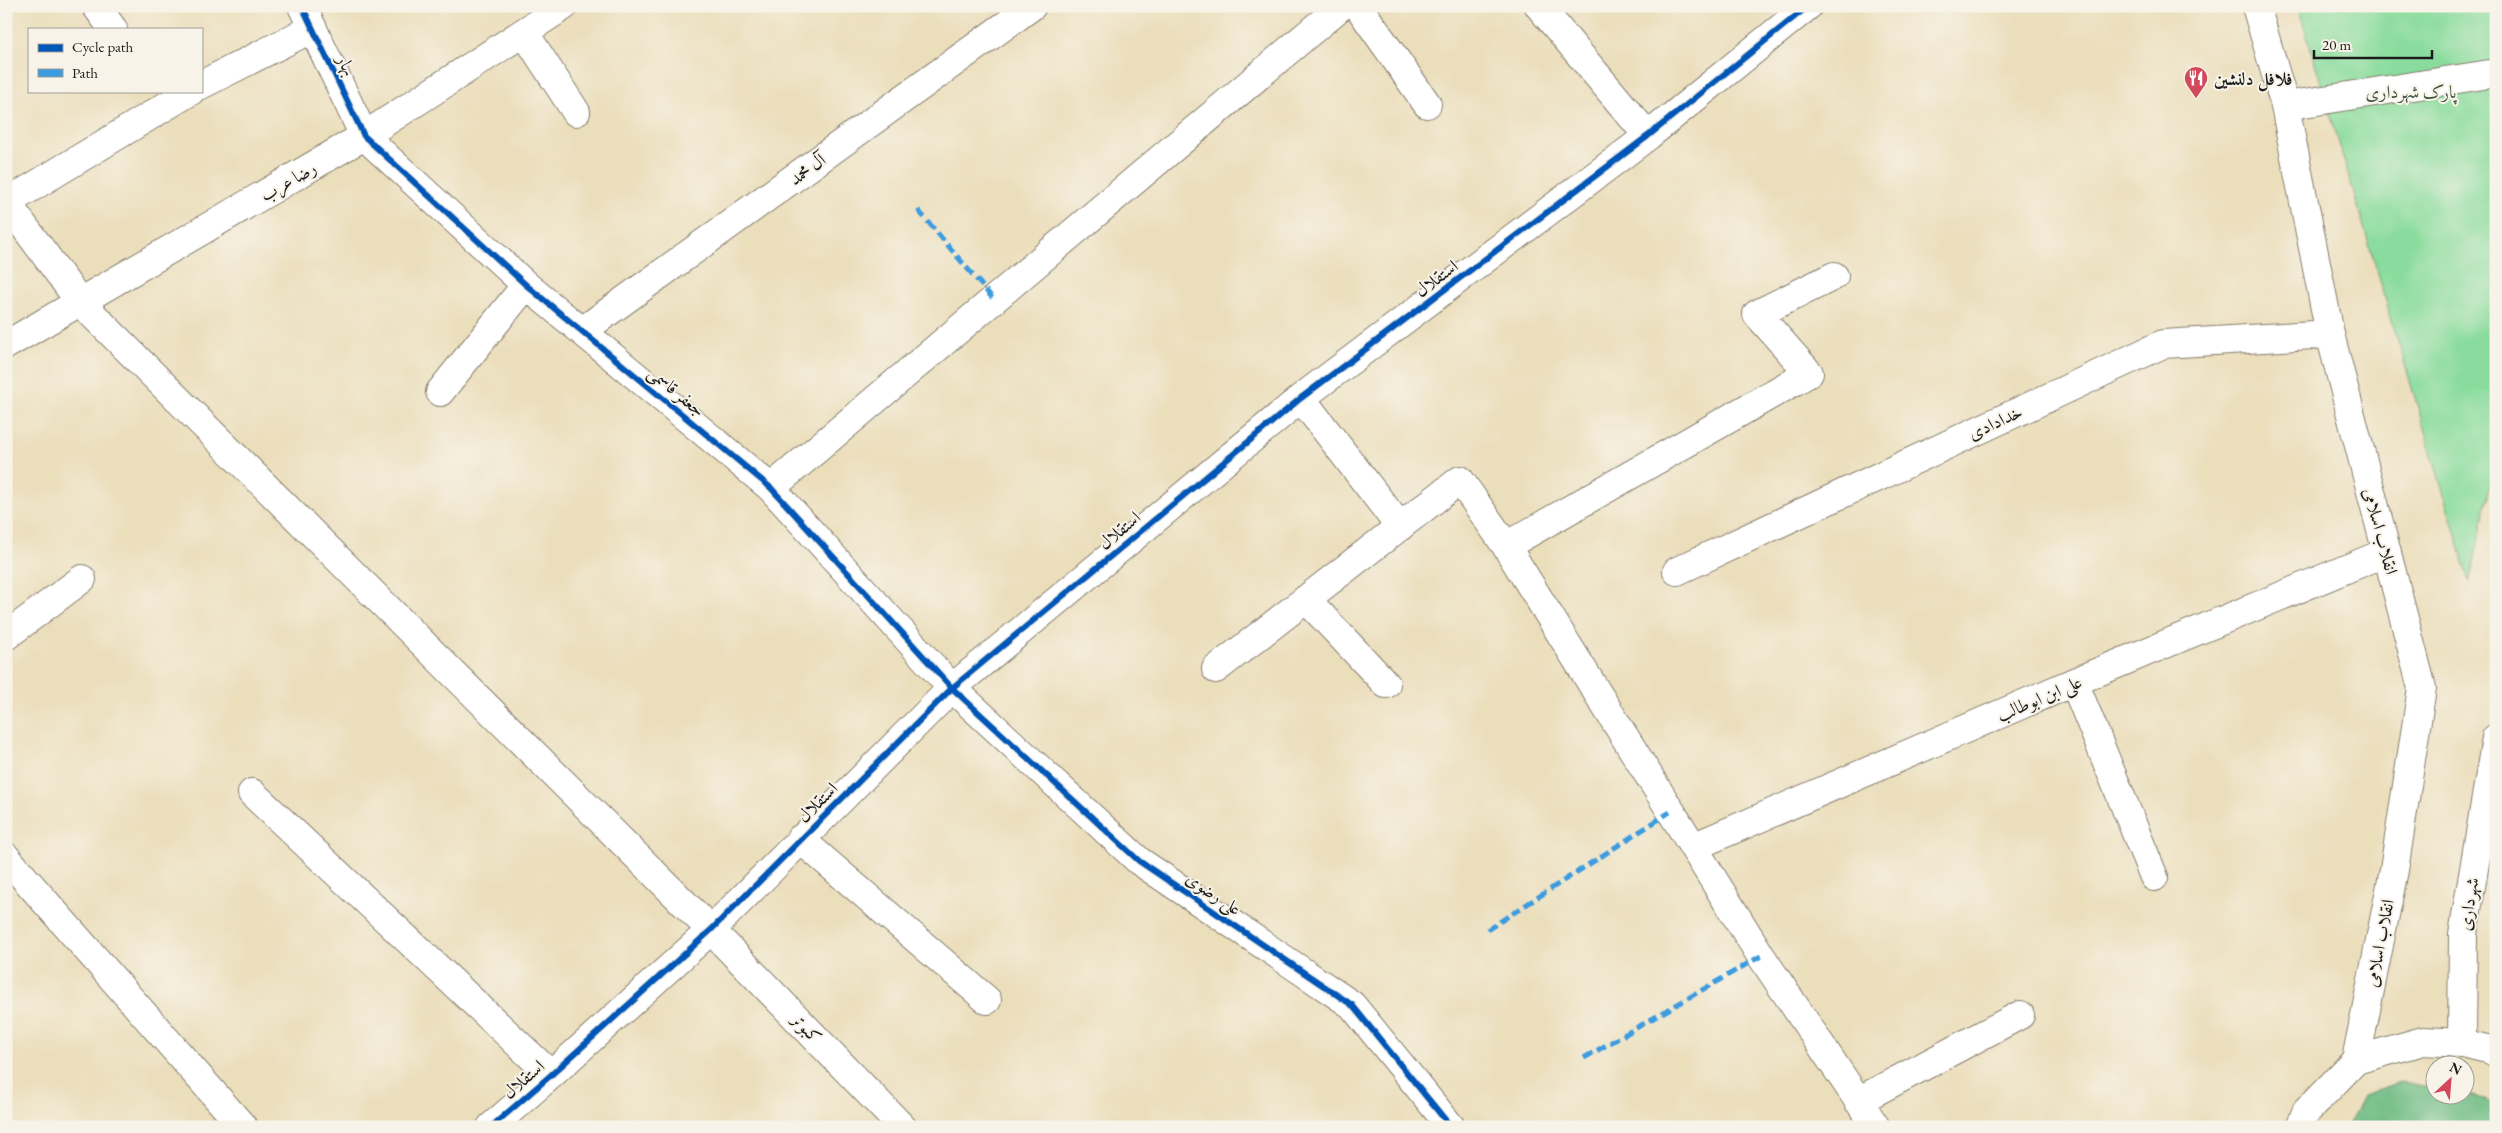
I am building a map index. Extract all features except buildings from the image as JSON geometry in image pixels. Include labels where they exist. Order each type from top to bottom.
[{"type":"street","points":[[96,6],[112,28]]},
{"type":"street","name":"رضا عرب","points":[[6,345],[364,136],[564,6]]},
{"type":"street","name":"آل محمد","points":[[582,331],[1032,6]]},
{"type":"street","points":[[771,488],[1341,6]]},
{"type":"street","points":[[1358,6],[1427,104]]},
{"type":"street","points":[[1539,6],[1648,136]]},
{"type":"street","name":"استقلال","points":[[491,1127],[711,930],[952,688],[1301,398],[1648,136],[1780,15],[1808,6]]},
{"type":"street","name":"انقلاب اسلامی","points":[[2256,6],[2285,106],[2330,334],[2422,688],[2394,870],[2356,1060]]},
{"type":"street","points":[[202,84],[308,17]]},
{"type":"street","name":"بهار","points":[[308,17],[364,136]]},
{"type":"street","points":[[524,32],[576,112]]},
{"type":"street","points":[[2285,106],[2496,74]]},
{"type":"street","points":[[6,203],[174,95]]},
{"type":"street","name":"جعفر قاسمی","points":[[364,136],[526,285],[771,488],[952,688]]},
{"type":"street","name":"کبوتر","points":[[6,203],[80,302],[711,930],[902,1127]]},
{"type":"street","points":[[1506,546],[1808,373],[1757,314],[1834,276]]},
{"type":"street","points":[[440,392],[526,285]]},
{"type":"street","name":"خدادادی","points":[[1677,571],[2163,344],[2330,334]]},
{"type":"street","points":[[1301,398],[1400,527]]},
{"type":"street","points":[[1216,669],[1460,480],[1506,546],[1761,956],[1876,1127]]},
{"type":"street","name":"علی ابن ابوطالب","points":[[1693,847],[2074,682],[2387,552]]},
{"type":"street","points":[[6,636],[82,579]]},
{"type":"street","points":[[1306,599],[1386,684]]},
{"type":"street","points":[[2074,682],[2154,878]]},
{"type":"street","name":"علی رضوی","points":[[952,688],[1139,860],[1352,1005],[1451,1127]]},
{"type":"street","name":"شهرداری","points":[[2462,1043],[2463,934],[2496,738]]},
{"type":"street","points":[[252,793],[551,1075]]},
{"type":"street","points":[[800,840],[987,1000]]},
{"type":"street","points":[[6,857],[243,1127]]},
{"type":"street","points":[[1858,1101],[2020,1015]]},
{"type":"street","points":[[2300,1127],[2306,1112],[2356,1060],[2423,1041],[2462,1043],[2496,1053]]},
{"type":"green space","name":"پارک شهرداری","points":[[2298,6],[2496,6],[2496,456],[2470,582]]},
{"type":"green space","points":[[2403,1082],[2424,1086],[2424,1106],[2474,1106],[2474,1096],[2496,1105],[2496,1127],[2347,1127],[2363,1096]]},
{"type":"marked path","points":[[918,210],[994,300]]},
{"type":"marked path","points":[[1487,930],[1670,812]]},
{"type":"marked path","points":[[1584,1058],[1761,956]]},
{"type":"cycle path","points":[[302,6],[364,136],[526,285],[771,488],[952,688],[1139,861],[1352,1005],[1451,1127]]},
{"type":"cycle path","points":[[491,1127],[711,930],[952,688],[1301,398],[1648,136],[1808,6]]},
{"type":"place","name":"فلافل دلنشین","points":[[2196,99]]}]
